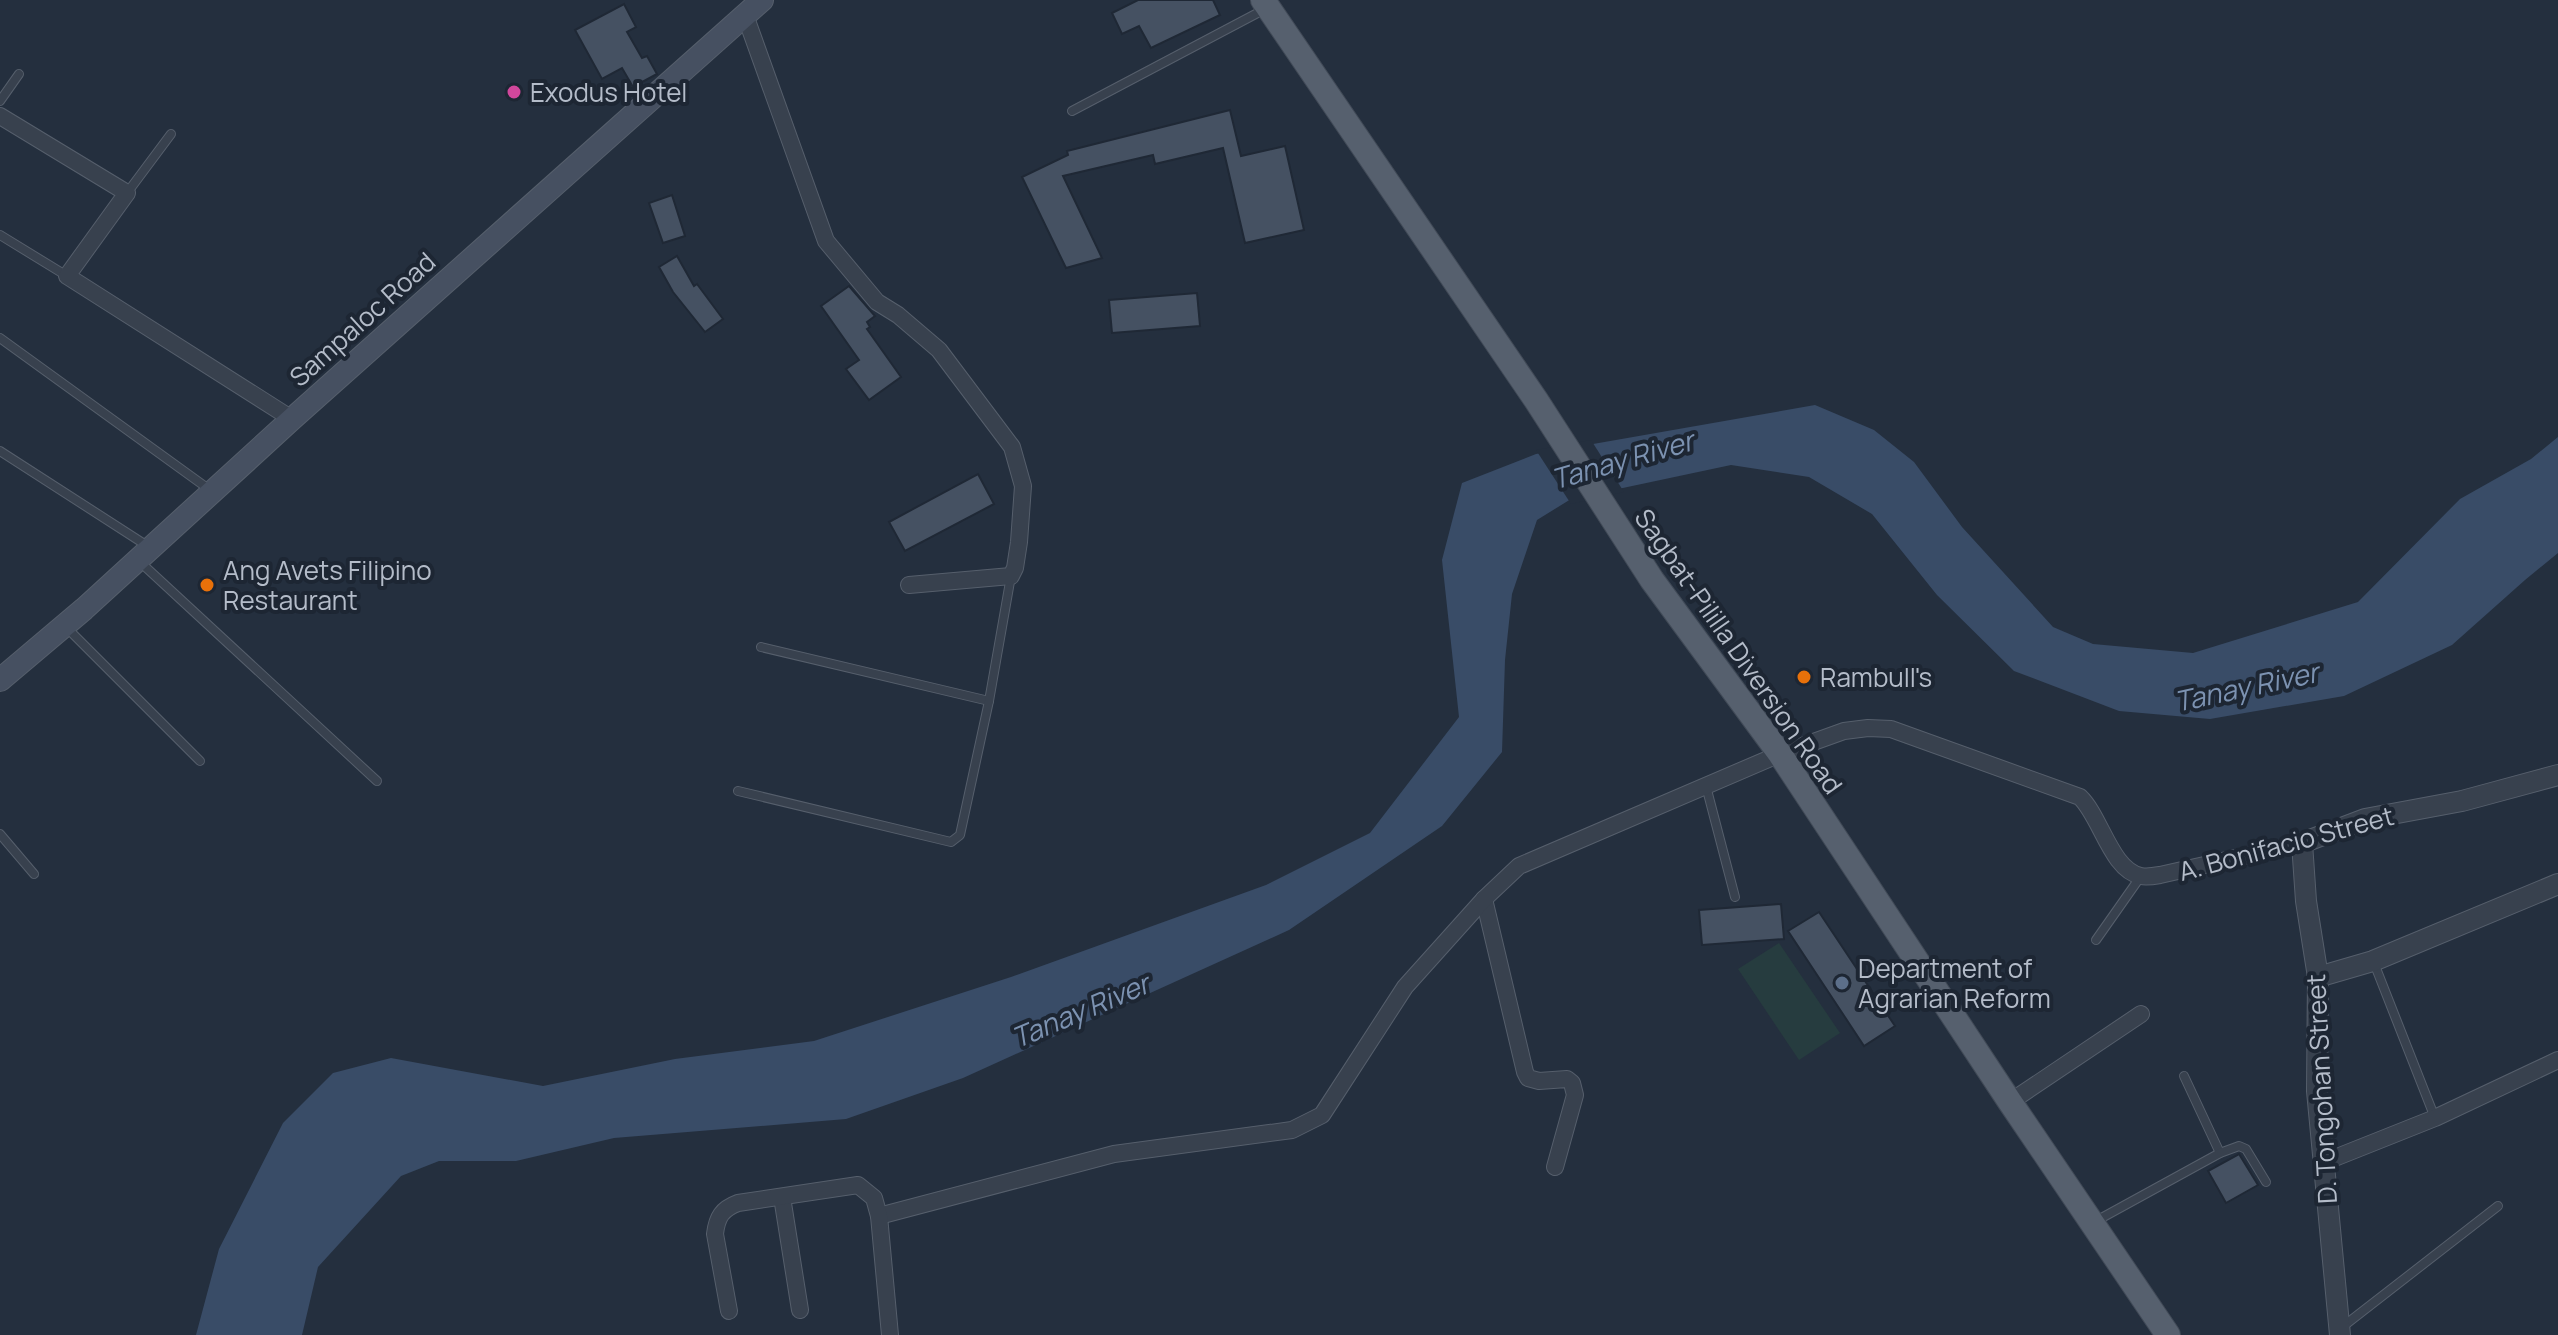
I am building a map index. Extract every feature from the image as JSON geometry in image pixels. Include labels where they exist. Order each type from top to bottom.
[{"type":"main road","name":"Sagbat-Pililla Diversion Road","points":[[1265,4],[1536,400],[1652,580],[1780,754],[2168,1335]]},
{"type":"main road","name":"Sampaloc Road","points":[[0,680],[65,626],[754,7]]},
{"type":"street","points":[[754,7],[826,241],[877,302],[898,315],[939,350],[1012,447],[1023,486],[1019,542],[1011,576],[909,585]]},
{"type":"street","points":[[0,116],[127,193],[67,276],[292,419]]},
{"type":"street","name":"A. Bonifacio Street","points":[[879,1216],[1114,1154],[1292,1130],[1308,1124],[1322,1115],[1405,987],[1484,899],[1519,866],[1780,754],[1844,731],[1891,729],[2080,797],[2090,807],[2115,856],[2131,872],[2141,876],[2160,875],[2302,843],[2365,819],[2462,801],[2558,775]]},
{"type":"street","name":"D. Tongohan Street","points":[[2302,843],[2306,901],[2318,977],[2317,1091],[2340,1332]]},
{"type":"street","points":[[2318,977],[2373,961],[2558,884]]},
{"type":"street","points":[[1484,899],[1525,1072],[1528,1078],[1539,1081],[1567,1079],[1574,1089],[1555,1167]]},
{"type":"street","points":[[2010,1102],[2141,1014]]},
{"type":"street","points":[[2322,1163],[2435,1118],[2558,1060]]},
{"type":"street","points":[[729,1311],[715,1234],[720,1214],[727,1207],[858,1185],[874,1198],[879,1216],[890,1335]]},
{"type":"street","points":[[782,1197],[800,1310]]},
{"type":"lane","points":[[1072,111],[1265,4]]},
{"type":"lane","points":[[0,101],[19,74]]},
{"type":"lane","points":[[127,193],[171,134]]},
{"type":"lane","points":[[0,235],[67,276]]},
{"type":"lane","points":[[0,338],[213,493]]},
{"type":"lane","points":[[0,451],[144,554],[377,781]]},
{"type":"lane","points":[[738,791],[951,842],[960,835],[989,701],[1011,576]]},
{"type":"lane","points":[[65,626],[200,761]]},
{"type":"lane","points":[[761,647],[989,701]]},
{"type":"lane","points":[[1706,785],[1735,897]]},
{"type":"lane","points":[[0,834],[34,874]]},
{"type":"lane","points":[[2096,940],[2141,876]]},
{"type":"lane","points":[[2373,961],[2435,1118]]},
{"type":"lane","points":[[2184,1076],[2220,1153]]},
{"type":"lane","points":[[2092,1224],[2220,1153],[2239,1146],[2246,1149],[2266,1182]]},
{"type":"lane","points":[[2340,1332],[2498,1206]]},
{"type":"green space","points":[[1779,943],[1840,1033],[1799,1060],[1738,969]]},
{"type":"water","name":"Tanay River","points":[[1815,405],[1874,430],[1914,462],[1962,527],[2053,627],[2093,644],[2193,653],[2358,602],[2460,499],[2531,459],[2558,437],[2558,553],[2452,645],[2344,696],[2210,719],[2119,711],[2014,671],[1937,595],[1872,514],[1809,477],[1731,465],[1571,499],[1537,520],[1512,594],[1505,660],[1502,752],[1442,826],[1289,930],[963,1078],[846,1119],[614,1138],[516,1161],[439,1161],[401,1176],[318,1267],[302,1335],[196,1335],[219,1249],[283,1123],[333,1073],[391,1058],[543,1086],[675,1059],[814,1041],[1011,977],[1266,885],[1370,833],[1459,717],[1442,560],[1462,483],[1536,454]]},
{"type":"pier","points":[[1591,440],[1624,492],[1571,504],[1536,450]]},
{"type":"building","points":[[1138,0],[1213,0],[1220,15],[1151,48],[1139,26],[1122,34],[1112,13]]},
{"type":"building","points":[[624,4],[636,27],[627,32],[642,58],[647,56],[657,74],[633,87],[622,68],[602,79],[575,30]]},
{"type":"building","points":[[1230,110],[1241,156],[1285,146],[1304,230],[1245,243],[1223,148],[1155,164],[1153,155],[1063,176],[1102,258],[1066,268],[1022,177],[1068,155],[1067,151]]},
{"type":"building","points":[[672,195],[685,236],[663,243],[649,203]]},
{"type":"building","points":[[677,256],[694,286],[697,284],[723,319],[705,332],[673,292],[659,267]]},
{"type":"building","points":[[849,286],[875,316],[867,322],[870,327],[867,329],[901,377],[869,400],[846,369],[859,360],[821,306]]},
{"type":"building","points":[[1197,293],[1200,326],[1112,333],[1109,300]]},
{"type":"building","points":[[978,474],[994,504],[905,551],[889,522]]},
{"type":"building","points":[[1781,904],[1784,939],[1702,945],[1699,910]]},
{"type":"building","points":[[1819,912],[1895,1026],[1864,1046],[1788,931]]},
{"type":"building","points":[[2239,1154],[2258,1185],[2226,1203],[2208,1171]]},
{"type":"place","name":"Exodus Hotel","points":[[514,92]]},
{"type":"place","name":"Ang Avets Filipino Restaurant","points":[[207,585]]},
{"type":"place","name":"Rambull's","points":[[1804,677]]},
{"type":"place","name":"Department of Agrarian Reform","points":[[1842,983]]}]
